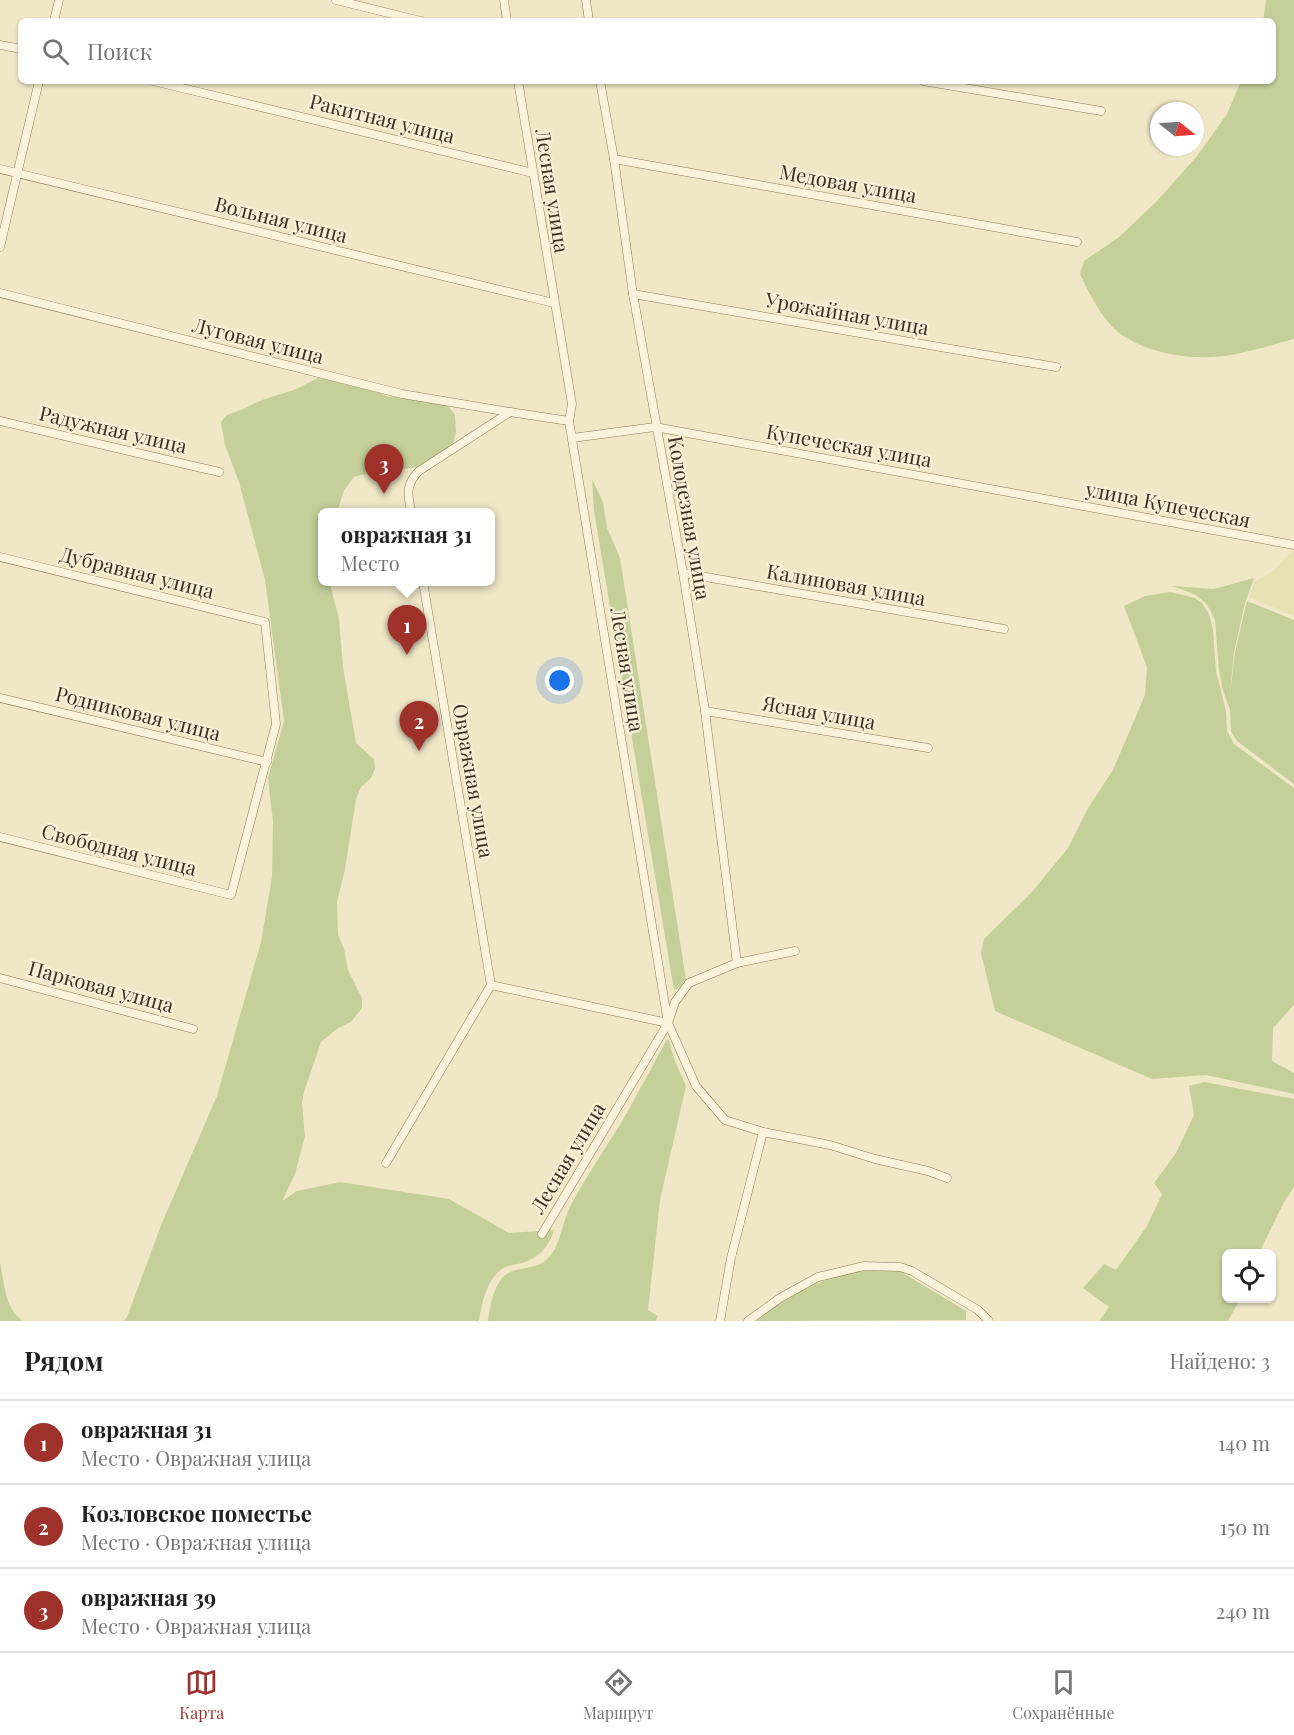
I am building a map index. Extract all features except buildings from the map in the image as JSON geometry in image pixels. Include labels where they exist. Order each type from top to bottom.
[{"type":"street","points":[[55,18],[59,0]]},
{"type":"street","points":[[336,0],[409,18]]},
{"type":"street","points":[[504,0],[507,18]]},
{"type":"street","points":[[586,0],[589,18]]},
{"type":"street","points":[[0,45],[18,49]]},
{"type":"street","points":[[0,247],[38,84]]},
{"type":"street","name":"Ракитная улица","points":[[165,84],[533,173]]},
{"type":"street","name":"Лесная улица","points":[[518,84],[572,404],[569,421],[668,1023],[542,1234]]},
{"type":"street","name":"Колодезная улица","points":[[601,84],[655,427],[683,573],[705,711],[736,963]]},
{"type":"street","points":[[941,84],[1101,111]]},
{"type":"street","name":"Медовая улица","points":[[614,159],[1077,242]]},
{"type":"street","name":"Вольная улица","points":[[0,169],[554,303]]},
{"type":"street","name":"Луговая улица","points":[[0,293],[402,394],[510,412]]},
{"type":"street","name":"Урожайная улица","points":[[633,294],[1056,367]]},
{"type":"street","points":[[410,508],[408,494],[410,481],[419,471],[510,412],[569,421]]},
{"type":"street","name":"Радужная улица","points":[[0,421],[219,472]]},
{"type":"street","name":"Купеческая улица","points":[[572,438],[655,427],[1036,498]]},
{"type":"street","name":"улица Купеческая","points":[[1036,498],[1294,545]]},
{"type":"street","name":"Дубравная улица","points":[[0,557],[265,622],[276,724],[267,762]]},
{"type":"street","name":"Калиновая улица","points":[[683,573],[1004,629]]},
{"type":"street","name":"Овражная улица","points":[[424,586],[491,986]]},
{"type":"street","name":"Родниковая улица","points":[[0,698],[267,762]]},
{"type":"street","name":"Ясная улица","points":[[705,711],[928,748]]},
{"type":"street","name":"Свободная улица","points":[[0,837],[231,896],[267,762]]},
{"type":"street","points":[[795,951],[736,963],[689,983],[675,1002],[668,1023],[696,1086],[725,1120],[764,1132],[830,1144],[875,1159],[928,1171],[947,1178]]},
{"type":"street","name":"Парковая улица","points":[[0,978],[193,1029]]},
{"type":"street","points":[[386,1163],[491,986],[668,1023]]},
{"type":"street","points":[[720,1321],[731,1258],[764,1132]]},
{"type":"street","points":[[748,1321],[780,1298],[818,1277],[864,1266],[900,1267],[912,1271],[978,1310],[989,1321]]},
{"type":"shaded area","points":[[1294,549],[1294,616],[1249,597],[1255,582],[1274,570]]},
{"type":"green space","points":[[1266,0],[1294,0],[1294,339],[1236,354],[1208,357],[1179,356],[1137,344],[1111,325],[1093,300],[1080,274],[1084,261],[1119,237],[1157,201],[1197,156],[1204,156],[1204,146],[1227,114],[1240,84],[1276,84],[1276,18],[1263,18]]},
{"type":"green space","points":[[318,378],[357,384],[387,396],[423,399],[448,406],[455,415],[456,432],[453,444],[445,452],[420,467],[368,473],[354,477],[344,490],[338,508],[318,508],[318,586],[331,586],[339,619],[343,667],[356,743],[374,759],[375,769],[371,778],[361,787],[356,799],[345,869],[337,902],[338,935],[344,949],[348,970],[362,998],[362,1008],[351,1022],[338,1028],[321,1042],[302,1103],[305,1136],[295,1174],[282,1201],[297,1191],[340,1182],[449,1199],[509,1233],[554,1230],[549,1243],[537,1256],[505,1267],[494,1277],[484,1298],[479,1321],[124,1321],[162,1223],[217,1096],[261,942],[272,877],[273,821],[268,778],[284,721],[265,580],[239,482],[225,445],[221,422],[227,415],[262,400],[294,390]]},
{"type":"green space","points":[[592,479],[603,502],[607,528],[620,558],[686,980],[674,990],[594,511]]},
{"type":"green space","points":[[1254,578],[1245,603],[1234,652],[1229,703],[1235,652],[1247,601],[1294,620],[1294,784],[1237,741],[1231,731],[1230,710],[1219,670],[1215,620],[1208,606],[1198,597],[1171,586],[1214,589]]},
{"type":"green space","points":[[1170,592],[1195,598],[1202,603],[1209,614],[1213,630],[1216,671],[1226,711],[1227,731],[1234,744],[1294,788],[1294,1005],[1273,1028],[1272,1061],[1294,1073],[1294,1094],[1206,1075],[1152,1079],[995,1011],[981,953],[984,939],[1032,892],[1068,848],[1088,808],[1113,770],[1145,695],[1147,667],[1124,606],[1145,596]]},
{"type":"green space","points":[[667,1039],[686,1086],[660,1200],[648,1310],[658,1316],[656,1321],[488,1321],[494,1294],[500,1281],[510,1272],[542,1263],[551,1255],[558,1243],[571,1205],[621,1123]]},
{"type":"green space","points":[[1204,1082],[1294,1099],[1294,1187],[1261,1249],[1222,1249],[1222,1303],[1238,1303],[1228,1321],[1099,1321],[1109,1307],[1083,1288],[1104,1264],[1116,1270],[1147,1226],[1162,1194],[1154,1183],[1176,1153],[1194,1115],[1189,1086]]},
{"type":"green space","points":[[0,1263],[9,1302],[17,1316],[23,1321],[0,1321]]},
{"type":"green space","points":[[898,1270],[966,1311],[966,1320],[756,1321],[794,1295],[821,1282],[850,1273]]},
{"type":"place","name":"овражная 39","points":[[384,494]]},
{"type":"place","name":"овражная 31","points":[[407,655]]},
{"type":"place","name":"Козловское поместье","points":[[419,751]]}]
